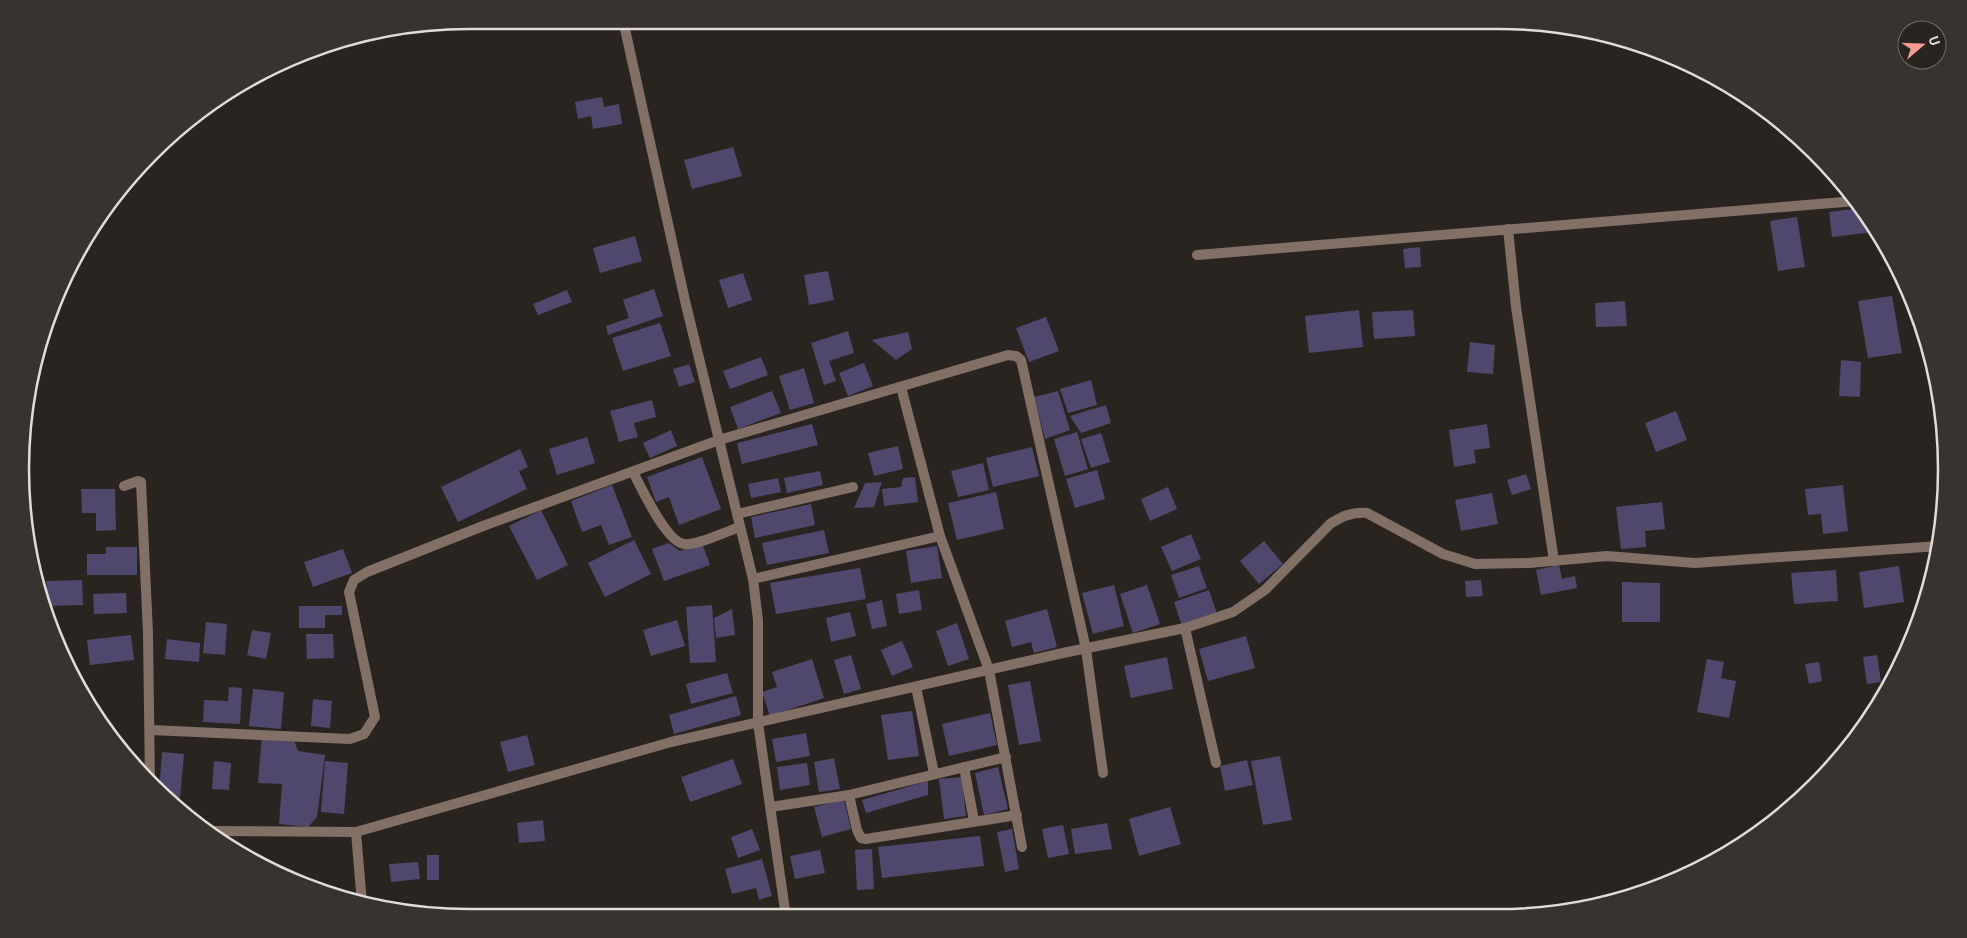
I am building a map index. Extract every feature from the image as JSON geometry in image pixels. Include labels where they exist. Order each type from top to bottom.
[{"type":"street","points":[[626,29],[686,306],[753,579],[758,620],[758,724],[785,909]]},
{"type":"street","points":[[1197,255],[1848,202]]},
{"type":"street","points":[[1508,229],[1516,307],[1554,561]]},
{"type":"street","points":[[151,730],[350,739],[364,734],[375,717],[350,592],[354,580],[367,572],[483,526],[719,440],[1008,355],[1016,356],[1021,360],[1086,649],[1103,773]]},
{"type":"street","points":[[901,387],[940,536],[989,670],[1022,847]]},
{"type":"street","points":[[633,472],[656,515],[668,533],[678,542],[684,544],[694,542],[740,526]]},
{"type":"street","points":[[124,486],[138,480],[141,482],[151,730],[150,772]]},
{"type":"street","points":[[737,514],[853,487]]},
{"type":"street","points":[[219,831],[356,832],[671,742],[1185,628],[1233,612],[1265,590],[1330,524],[1341,517],[1357,512],[1367,513],[1442,554],[1475,564],[1554,561],[1606,556],[1695,563],[1931,547]]},
{"type":"street","points":[[753,579],[940,536]]},
{"type":"street","points":[[1185,628],[1216,763]]},
{"type":"street","points":[[916,687],[934,773]]},
{"type":"street","points":[[771,807],[849,795],[1006,757]]},
{"type":"street","points":[[964,767],[974,821]]},
{"type":"street","points":[[849,795],[857,830],[861,838],[1017,815]]},
{"type":"street","points":[[356,832],[361,896]]},
{"type":"building","points":[[602,97],[604,107],[619,104],[622,124],[593,129],[591,116],[578,119],[575,102]]},
{"type":"building","points":[[733,147],[742,176],[692,189],[684,160]]},
{"type":"building","points":[[1853,209],[1869,233],[1832,237],[1829,212]]},
{"type":"building","points":[[1797,217],[1805,267],[1778,271],[1770,221]]},
{"type":"building","points":[[635,236],[642,261],[600,273],[593,248]]},
{"type":"building","points":[[1420,247],[1421,267],[1405,268],[1403,249]]},
{"type":"building","points":[[828,271],[834,300],[809,305],[804,275]]},
{"type":"building","points":[[743,273],[752,300],[728,308],[719,280]]},
{"type":"building","points":[[654,289],[663,316],[608,335],[606,326],[629,318],[623,300]]},
{"type":"building","points":[[567,290],[572,302],[538,315],[533,304]]},
{"type":"building","points":[[1892,296],[1902,353],[1868,358],[1858,301]]},
{"type":"building","points":[[1625,301],[1627,326],[1596,327],[1595,303]]},
{"type":"building","points":[[1359,310],[1363,347],[1309,353],[1305,316]]},
{"type":"building","points":[[1413,310],[1415,336],[1374,339],[1372,312]]},
{"type":"building","points":[[1046,317],[1059,351],[1029,362],[1016,328]]},
{"type":"building","points":[[660,323],[671,356],[623,371],[612,338]]},
{"type":"building","points":[[848,331],[854,353],[829,361],[836,381],[824,385],[811,343]]},
{"type":"building","points":[[908,332],[912,349],[896,360],[872,340]]},
{"type":"building","points":[[1470,342],[1495,345],[1493,374],[1467,372]]},
{"type":"building","points":[[761,357],[768,375],[730,389],[723,371]]},
{"type":"building","points":[[1841,360],[1861,362],[1860,397],[1839,396]]},
{"type":"building","points":[[864,363],[873,386],[848,396],[839,373]]},
{"type":"building","points":[[689,364],[695,382],[679,387],[673,369]]},
{"type":"building","points":[[804,368],[814,403],[790,410],[779,376]]},
{"type":"building","points":[[1091,380],[1097,405],[1068,413],[1060,389]]},
{"type":"building","points":[[772,391],[781,413],[738,429],[730,407]]},
{"type":"building","points":[[1058,391],[1070,430],[1045,439],[1034,397]]},
{"type":"building","points":[[652,400],[656,417],[634,423],[638,437],[619,442],[610,411]]},
{"type":"building","points":[[1106,405],[1111,423],[1081,433],[1070,416]]},
{"type":"building","points":[[1676,411],[1687,440],[1656,452],[1645,423]]},
{"type":"building","points":[[812,424],[818,445],[742,464],[737,443]]},
{"type":"building","points":[[1487,424],[1490,448],[1474,450],[1476,463],[1454,467],[1449,430]]},
{"type":"building","points":[[671,430],[677,446],[650,458],[643,443]]},
{"type":"building","points":[[1077,432],[1088,469],[1065,476],[1054,439]]},
{"type":"building","points":[[1101,433],[1110,462],[1091,468],[1081,439]]},
{"type":"building","points":[[587,437],[595,463],[557,475],[549,449]]},
{"type":"building","points":[[898,446],[903,469],[874,476],[868,453]]},
{"type":"building","points":[[1032,447],[1039,476],[993,487],[986,458]]},
{"type":"building","points":[[520,449],[528,467],[519,471],[527,489],[458,522],[441,487]]},
{"type":"building","points":[[702,457],[721,509],[679,525],[669,497],[656,502],[647,477]]},
{"type":"building","points":[[983,463],[989,490],[958,497],[951,471]]},
{"type":"building","points":[[1097,470],[1105,499],[1075,508],[1066,479]]},
{"type":"building","points":[[820,471],[823,485],[787,493],[784,478]]},
{"type":"building","points":[[1526,474],[1531,489],[1512,495],[1507,480]]},
{"type":"building","points":[[915,477],[918,502],[884,506],[882,489],[901,487],[903,478]]},
{"type":"building","points":[[778,478],[781,492],[751,498],[748,484]]},
{"type":"building","points":[[882,482],[874,507],[854,508],[865,483]]},
{"type":"building","points":[[612,485],[632,537],[609,545],[601,525],[582,532],[571,501]]},
{"type":"building","points":[[1843,485],[1848,531],[1823,534],[1821,514],[1808,515],[1805,489]]},
{"type":"building","points":[[1168,487],[1177,509],[1150,521],[1141,499]]},
{"type":"building","points":[[81,489],[115,489],[116,530],[96,531],[96,513],[82,513]]},
{"type":"building","points":[[996,492],[1004,529],[957,540],[948,503]]},
{"type":"building","points":[[1492,493],[1498,524],[1461,531],[1455,500]]},
{"type":"building","points":[[1662,502],[1665,529],[1645,531],[1646,547],[1621,549],[1616,507]]},
{"type":"building","points":[[811,504],[815,525],[755,538],[751,517]]},
{"type":"building","points":[[541,510],[568,565],[537,580],[509,526]]},
{"type":"building","points":[[824,530],[829,553],[767,565],[762,543]]},
{"type":"building","points":[[1191,534],[1201,559],[1172,571],[1161,547]]},
{"type":"building","points":[[634,540],[651,574],[605,597],[588,563]]},
{"type":"building","points":[[1264,541],[1283,564],[1259,584],[1240,561]]},
{"type":"building","points":[[669,543],[680,551],[702,543],[710,565],[664,581],[652,549]]},
{"type":"building","points":[[937,546],[942,578],[911,583],[906,551]]},
{"type":"building","points":[[106,547],[137,547],[137,575],[87,575],[87,554],[106,554]]},
{"type":"building","points":[[343,549],[352,573],[313,587],[304,562]]},
{"type":"building","points":[[1559,565],[1562,579],[1575,576],[1577,588],[1541,595],[1536,570]]},
{"type":"building","points":[[1199,566],[1207,588],[1179,598],[1171,575]]},
{"type":"building","points":[[1899,566],[1904,602],[1864,608],[1859,572]]},
{"type":"building","points":[[860,568],[866,599],[776,614],[770,583]]},
{"type":"building","points":[[1836,570],[1838,601],[1794,604],[1791,573]]},
{"type":"building","points":[[82,580],[83,605],[51,606],[46,581]]},
{"type":"building","points":[[1481,580],[1483,596],[1466,597],[1465,581]]},
{"type":"building","points":[[1622,582],[1660,583],[1660,622],[1622,622]]},
{"type":"building","points":[[1114,585],[1124,626],[1093,634],[1082,593]]},
{"type":"building","points":[[1147,585],[1160,624],[1133,633],[1120,594]]},
{"type":"building","points":[[919,590],[922,610],[899,614],[896,594]]},
{"type":"building","points":[[1209,590],[1217,614],[1182,626],[1174,602]]},
{"type":"building","points":[[126,593],[127,613],[94,614],[93,594]]},
{"type":"building","points":[[882,600],[887,626],[872,629],[866,604]]},
{"type":"building","points":[[712,605],[716,662],[690,663],[686,607]]},
{"type":"building","points":[[299,606],[342,606],[342,615],[325,615],[325,628],[299,628]]},
{"type":"building","points":[[732,609],[735,635],[716,638],[714,618]]},
{"type":"building","points":[[1047,609],[1057,647],[1034,653],[1031,642],[1012,647],[1005,621]]},
{"type":"building","points":[[850,612],[856,636],[831,642],[826,618]]},
{"type":"building","points":[[677,620],[685,646],[651,656],[643,630]]},
{"type":"building","points":[[206,622],[227,624],[225,655],[203,653]]},
{"type":"building","points":[[957,623],[969,659],[948,666],[936,631]]},
{"type":"building","points":[[252,630],[271,633],[266,659],[247,655]]},
{"type":"building","points":[[306,634],[333,634],[334,658],[307,659]]},
{"type":"building","points":[[131,635],[134,660],[90,665],[87,640]]},
{"type":"building","points":[[1246,636],[1255,668],[1208,681],[1199,649]]},
{"type":"building","points":[[167,639],[200,643],[199,662],[165,659]]},
{"type":"building","points":[[902,641],[913,667],[892,676],[881,650]]},
{"type":"building","points":[[851,655],[861,689],[844,694],[834,660]]},
{"type":"building","points":[[1877,655],[1881,682],[1867,684],[1863,657]]},
{"type":"building","points":[[1167,657],[1173,689],[1131,698],[1124,666]]},
{"type":"building","points":[[812,659],[824,698],[770,716],[762,692],[777,687],[772,672]]},
{"type":"building","points":[[1707,659],[1724,662],[1721,678],[1736,681],[1729,718],[1697,712]]},
{"type":"building","points":[[1819,662],[1822,681],[1809,684],[1805,664]]},
{"type":"building","points":[[727,673],[733,693],[691,704],[686,684]]},
{"type":"building","points":[[1030,681],[1041,741],[1019,745],[1008,685]]},
{"type":"building","points":[[229,687],[242,688],[240,724],[203,722],[204,700],[228,701]]},
{"type":"building","points":[[253,689],[284,692],[281,729],[249,726]]},
{"type":"building","points":[[736,696],[741,715],[674,734],[669,715]]},
{"type":"building","points":[[313,699],[332,701],[330,728],[311,726]]},
{"type":"building","points":[[912,711],[919,756],[888,760],[881,715]]},
{"type":"building","points":[[990,713],[997,745],[949,756],[942,724]]},
{"type":"building","points":[[806,733],[810,756],[776,762],[772,739]]},
{"type":"building","points":[[262,735],[293,738],[298,751],[325,755],[317,817],[308,827],[279,824],[282,784],[258,783]]},
{"type":"building","points":[[527,735],[535,765],[508,772],[500,742]]},
{"type":"building","points":[[162,752],[184,754],[180,801],[160,782]]},
{"type":"building","points":[[1280,756],[1292,820],[1263,825],[1251,761]]},
{"type":"building","points":[[834,758],[840,789],[819,792],[814,762]]},
{"type":"building","points":[[733,759],[742,784],[690,802],[681,777]]},
{"type":"building","points":[[1247,760],[1253,785],[1225,791],[1220,766]]},
{"type":"building","points":[[214,761],[231,763],[229,790],[212,789]]},
{"type":"building","points":[[325,761],[348,763],[344,814],[321,812]]},
{"type":"building","points":[[807,763],[810,785],[780,790],[777,767]]},
{"type":"building","points":[[998,767],[1008,809],[984,815],[975,773]]},
{"type":"building","points":[[962,777],[966,816],[944,819],[939,779]]},
{"type":"building","points":[[928,781],[928,795],[866,813],[862,800]]},
{"type":"building","points":[[844,800],[851,829],[822,837],[814,807]]},
{"type":"building","points":[[1170,807],[1181,844],[1139,856],[1129,819]]},
{"type":"building","points":[[543,820],[545,841],[519,843],[517,823]]},
{"type":"building","points":[[1107,823],[1112,849],[1075,854],[1071,829]]},
{"type":"building","points":[[1063,825],[1069,854],[1048,858],[1042,829]]},
{"type":"building","points":[[752,829],[760,850],[738,858],[731,837]]},
{"type":"building","points":[[1012,829],[1019,869],[1005,872],[997,832]]},
{"type":"building","points":[[980,836],[984,866],[882,878],[878,847]]},
{"type":"building","points":[[872,849],[874,889],[857,890],[855,850]]},
{"type":"building","points":[[820,850],[825,873],[795,879],[790,856]]},
{"type":"building","points":[[427,855],[439,855],[439,880],[427,880]]},
{"type":"building","points":[[762,859],[772,896],[759,900],[756,888],[732,894],[725,869]]},
{"type":"building","points":[[418,862],[420,879],[391,882],[389,864]]}]
